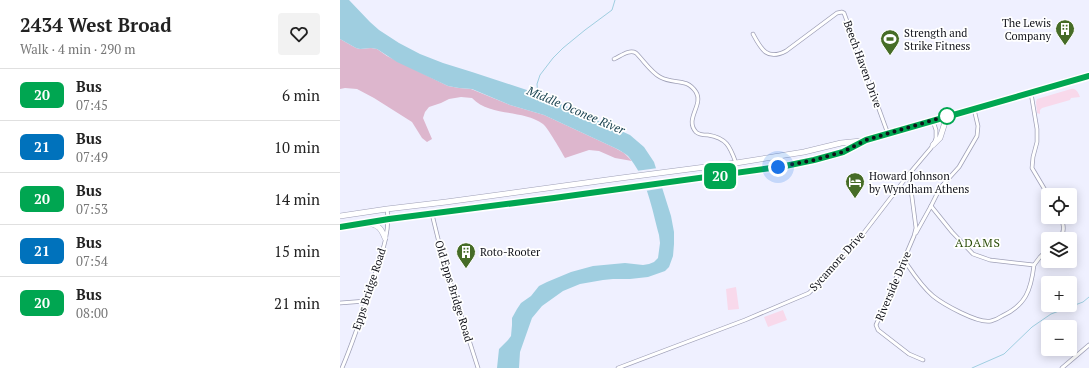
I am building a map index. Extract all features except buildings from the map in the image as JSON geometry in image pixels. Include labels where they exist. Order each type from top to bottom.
[{"type":"main road","points":[[340,216],[774,158],[841,143],[866,140],[1089,76]]},
{"type":"main road","points":[[933,144],[940,138],[947,116]]},
{"type":"main road","points":[[340,227],[389,219],[622,189],[776,167],[814,160],[843,152],[866,140]]},
{"type":"main road","points":[[774,158],[776,167]]},
{"type":"main road","points":[[366,223],[378,226],[383,232],[385,238]]},
{"type":"street","name":"Beech Haven Drive","points":[[753,34],[760,47],[767,54],[778,54],[786,51],[837,13],[844,13],[888,134]]},
{"type":"street","points":[[614,59],[633,51],[659,76],[671,81],[683,82],[692,86],[697,93],[698,99],[692,119],[694,130],[698,134],[714,136],[725,142],[736,163]]},
{"type":"street","points":[[1031,93],[1037,129],[1037,142],[1032,168],[1044,188]]},
{"type":"street","name":"Riverside Drive","points":[[923,360],[909,354],[878,330],[876,325],[914,236],[940,188],[963,162],[977,136],[978,126],[974,109]]},
{"type":"street","points":[[933,121],[936,133],[935,142],[933,144]]},
{"type":"street","name":"Sycamore Drive","points":[[618,368],[745,320],[809,293],[859,239],[933,144]]},
{"type":"street","name":"Riverside Drive","points":[[909,174],[916,228],[914,236]]},
{"type":"street","points":[[931,206],[952,232],[973,254],[990,260],[1034,265]]},
{"type":"street","name":"Epps Bridge Road","points":[[342,368],[366,301],[388,230],[389,219],[387,209]]},
{"type":"street","name":"Old Epps Bridge Road","points":[[432,214],[443,259],[478,368]]},
{"type":"street","points":[[904,260],[924,288],[934,297],[953,309],[972,318],[990,322],[1012,311],[1024,300],[1028,294],[1034,265],[1041,256]]},
{"type":"street","points":[[340,302],[366,301]]},
{"type":"street","points":[[1062,368],[1089,346]]},
{"type":"shaded area","points":[[340,39],[356,48],[377,49],[387,56],[448,86],[471,89],[510,105],[544,115],[615,148],[624,153],[632,161],[615,158],[599,151],[589,150],[565,158],[543,124],[526,116],[488,108],[479,104],[472,98],[461,97],[449,99],[429,107],[423,118],[432,139],[427,142],[422,138],[412,122],[374,98],[357,89],[340,89]]},
{"type":"shaded area","points":[[1071,89],[1077,91],[1080,97],[1071,98],[1070,100],[1042,108],[1040,110],[1040,114],[1037,113],[1037,99]]},
{"type":"shaded area","points":[[736,287],[739,309],[728,310],[726,289]]},
{"type":"shaded area","points":[[783,310],[787,320],[768,327],[764,317]]},
{"type":"water","points":[[340,0],[349,0],[379,30],[420,54],[443,63],[539,94],[630,135],[644,147],[654,162],[671,216],[674,232],[674,244],[673,256],[669,267],[665,271],[648,277],[603,280],[580,284],[563,291],[542,306],[532,318],[520,352],[519,368],[497,368],[499,349],[511,336],[512,318],[521,303],[531,296],[539,286],[571,272],[593,266],[625,263],[643,265],[654,262],[658,258],[660,243],[659,235],[651,204],[640,174],[628,156],[622,152],[544,115],[510,105],[472,89],[448,86],[397,62],[377,49],[356,48],[340,39]]},
{"type":"pier","points":[[658,168],[664,188],[645,191],[636,171]]},
{"type":"waterway","name":"Middle Oconee River","points":[[538,96],[537,84],[540,75],[553,58],[585,30],[612,10],[615,0]]},
{"type":"waterway","points":[[972,368],[1004,354],[1032,327],[1051,314],[1083,302],[1089,297]]},
{"type":"bus line","name":"20","points":[[340,227],[389,219],[718,176],[802,163],[843,152],[866,140],[1089,76]]},
{"type":"place","name":"The Lewis Company","points":[[1065,46]]},
{"type":"place","name":"Strength and Strike Fitness","points":[[890,56]]},
{"type":"place","name":"Howard Johnson by Wyndham Athens","points":[[855,199]]},
{"type":"place","name":"Roto-Rooter","points":[[466,269]]},
{"type":"district","name":"ADAMS","points":[[978,242]]},
{"type":"route","points":[[778,167],[814,160],[843,152],[866,140],[947,116]]}]
